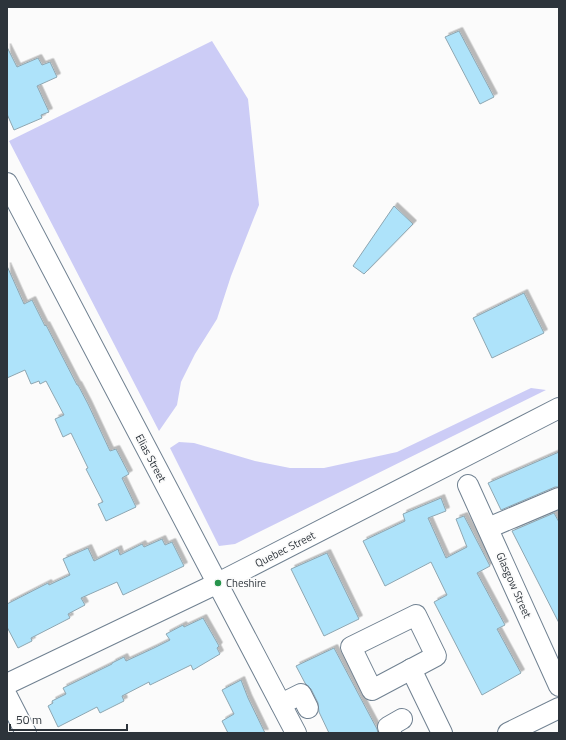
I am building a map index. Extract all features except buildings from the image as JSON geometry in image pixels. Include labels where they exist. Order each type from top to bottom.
[{"type":"street","name":"Elias Street","points":[[7,183],[296,733]]},
{"type":"street","name":"Quebec Street","points":[[7,684],[218,583],[559,408]]},
{"type":"street","name":"Glasgow Street","points":[[468,485],[559,686]]},
{"type":"street","points":[[488,528],[559,498]]},
{"type":"street","points":[[411,669],[442,733]]},
{"type":"street","points":[[281,704],[301,694],[308,708]]},
{"type":"street","points":[[7,696],[26,733]]},
{"type":"street","points":[[508,733],[559,708]]},
{"type":"shaded area","points":[[212,41],[248,99],[259,205],[231,276],[217,319],[195,354],[181,382],[177,405],[159,431],[9,141]]},
{"type":"shaded area","points":[[531,388],[546,390],[235,544],[219,546],[170,448],[179,442],[194,443],[255,461],[290,468],[324,468],[397,452]]},
{"type":"place","name":"Cheshire","points":[[218,583]]}]
